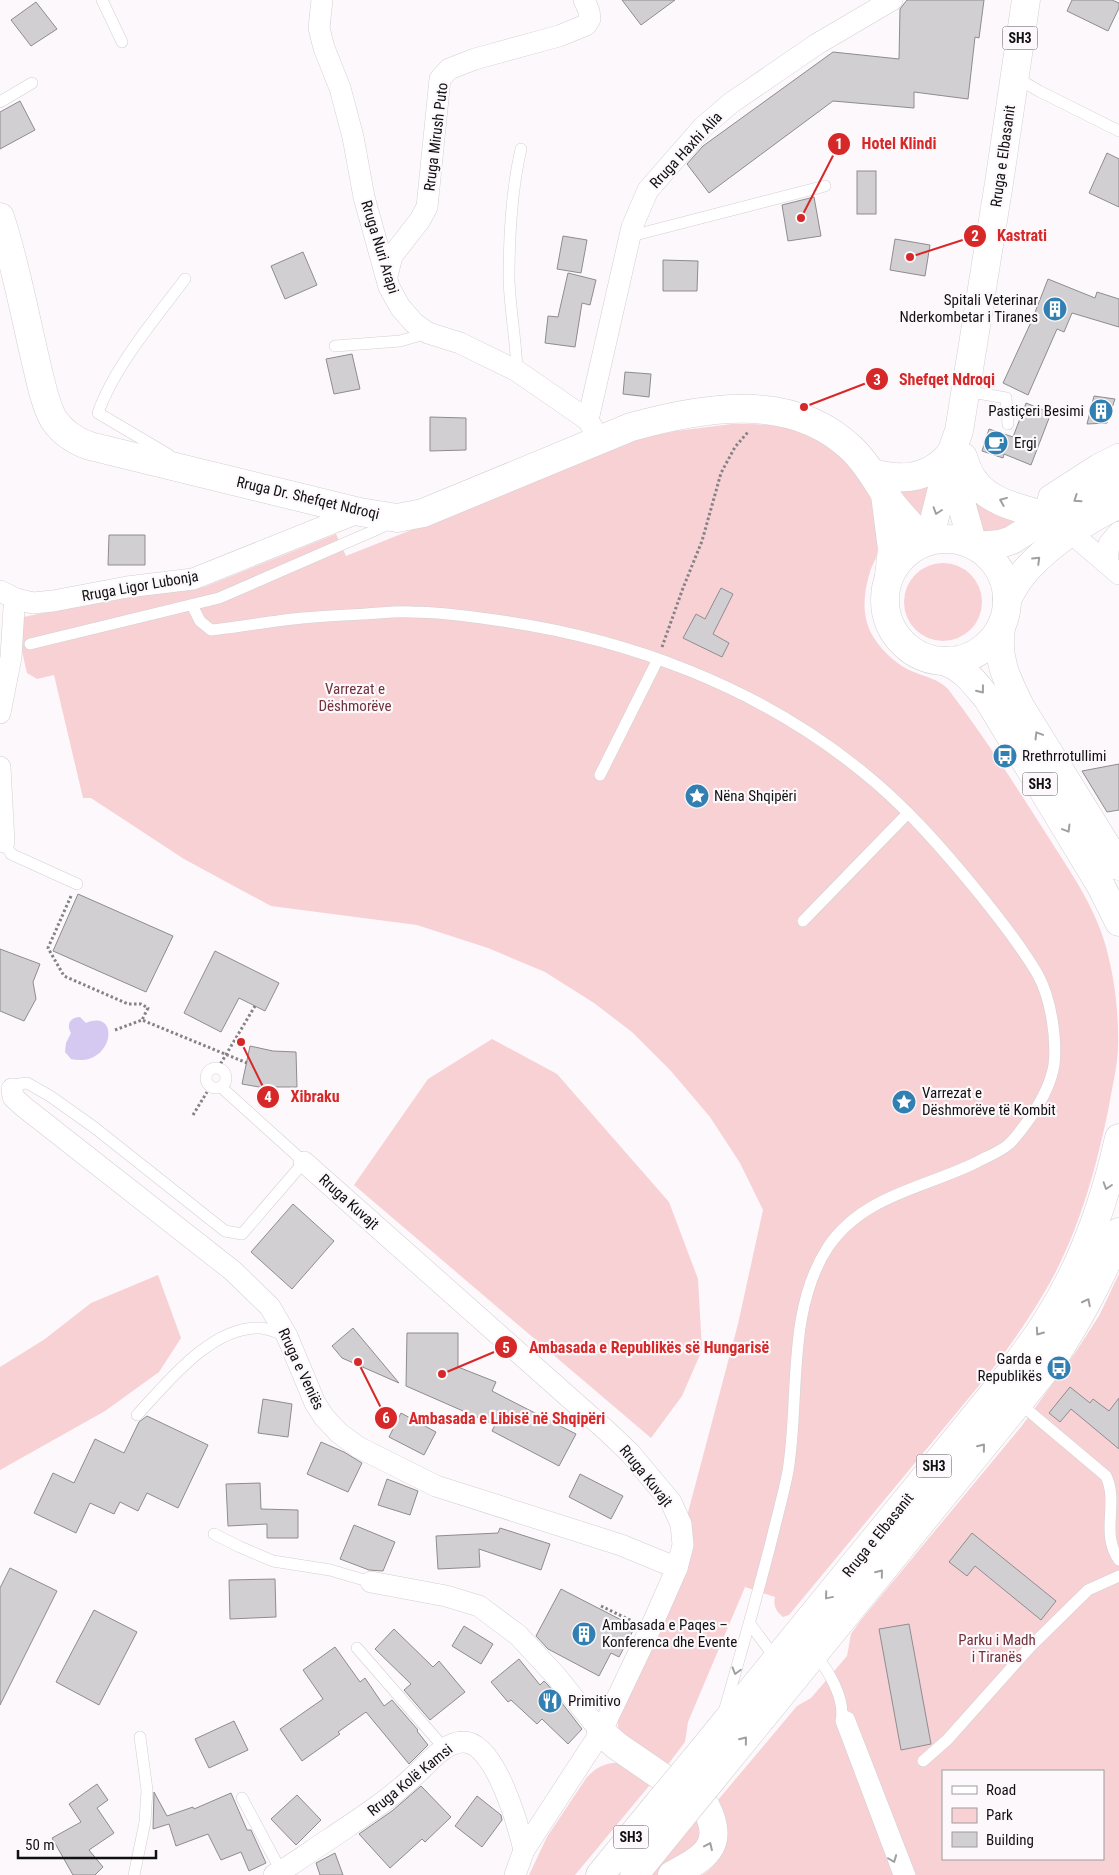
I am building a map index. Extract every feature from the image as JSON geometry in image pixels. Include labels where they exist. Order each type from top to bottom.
[{"type":"main road","name":"Rruga e Elbasanit","points":[[927,541],[958,447],[1026,0]]},
{"type":"main road","name":"Rruga Dr. Shefqet Ndroqi","points":[[0,216],[41,384],[53,418],[64,432],[77,441],[90,446],[360,512],[397,518],[424,513],[593,429],[631,427],[667,417],[720,409],[744,408],[766,410],[800,418],[822,427],[839,437],[853,450],[927,541]]},
{"type":"main road","name":"Rruga e Elbasanit","points":[[958,447],[962,506],[975,546]]},
{"type":"main road","points":[[889,576],[892,549],[879,483],[884,476],[915,477],[938,466],[958,447],[973,481],[986,493],[999,500],[1049,518]]},
{"type":"main road","points":[[975,546],[1000,544],[1012,540],[1093,488],[1119,474]]},
{"type":"main road","points":[[1007,599],[1020,578],[1054,545],[1088,521],[1119,504]]},
{"type":"main road","name":"SH3","points":[[1001,628],[981,650],[964,659],[934,660],[916,653],[900,641],[889,624],[884,605],[884,595],[893,567],[906,552],[927,541],[951,538],[975,546],[985,552],[999,569],[1003,578],[1007,609],[998,643],[1000,657],[1010,685],[1026,716],[1119,866]]},
{"type":"main road","name":"SH3","points":[[944,661],[957,666],[968,675],[988,699],[1101,886],[1119,922]]},
{"type":"main road","name":"Rruga e Elbasanit","points":[[634,1875],[682,1816],[703,1770],[718,1730],[1005,1379],[1049,1318],[1067,1286],[1092,1231],[1112,1173],[1119,1138]]},
{"type":"main road","name":"Rruga e Elbasanit","points":[[600,1875],[662,1798],[703,1770],[815,1654],[1050,1364],[1070,1333],[1101,1275],[1119,1232]]},
{"type":"main road","points":[[601,1732],[617,1746],[706,1807],[711,1817],[713,1840],[709,1850],[700,1860],[672,1875]]},
{"type":"street","name":"Rruga Nuri Arapi","points":[[322,0],[319,28],[330,66],[340,88],[354,137],[364,197],[389,287],[400,308],[414,323],[428,333],[460,343],[517,370],[593,429]]},
{"type":"street","name":"Rruga Mirush Puto","points":[[387,276],[392,256],[420,220],[427,207],[440,79],[449,69],[475,59],[559,36],[586,24],[590,19],[590,12],[584,0]]},
{"type":"street","name":"Rruga Haxhi Alia","points":[[593,429],[631,236],[639,208],[648,190],[703,127],[731,103],[817,44],[892,0]]},
{"type":"street","points":[[1049,518],[1046,508],[1049,496],[1097,465],[1119,454]]},
{"type":"street","name":"Rruga Ligor Lubonja","points":[[8,602],[32,603],[53,601],[127,587],[193,579],[360,512]]},
{"type":"street","points":[[1113,568],[1109,544],[1119,532]]},
{"type":"street","points":[[1071,533],[1113,568]]},
{"type":"street","points":[[0,713],[12,657],[8,602]]},
{"type":"street","points":[[0,767],[4,842]]},
{"type":"street","name":"Rruga e Veniës","points":[[12,1089],[13,1097],[24,1107],[233,1271],[270,1307],[300,1363],[315,1403],[324,1417],[339,1433],[358,1447],[436,1486],[621,1545],[676,1568]]},
{"type":"street","name":"Rruga Kuvajt","points":[[304,1162],[630,1453],[671,1502],[681,1524],[683,1545],[676,1568],[601,1732],[524,1850],[515,1875]]},
{"type":"street","points":[[371,1582],[446,1596],[479,1606],[518,1635],[557,1677],[601,1732]]},
{"type":"street","name":"Rruga Kolë Kamsi","points":[[278,1873],[363,1818],[404,1786],[450,1744],[464,1741],[479,1748],[503,1787],[514,1813],[524,1850]]},
{"type":"lane","points":[[102,0],[122,42]]},
{"type":"lane","points":[[1015,77],[1119,131]]},
{"type":"lane","points":[[0,102],[32,83]]},
{"type":"lane","points":[[517,370],[509,279],[510,214],[514,180],[521,149]]},
{"type":"lane","points":[[631,236],[825,186]]},
{"type":"lane","points":[[185,279],[122,366],[104,396],[98,413],[195,471]]},
{"type":"lane","points":[[335,346],[400,341],[428,333]]},
{"type":"lane","points":[[966,391],[1006,398],[1008,424]]},
{"type":"lane","points":[[30,644],[219,598],[380,528],[397,518]]},
{"type":"lane","points":[[192,605],[200,621],[211,630],[304,618],[411,612],[464,616],[565,631],[612,643],[689,669],[790,722],[830,747],[867,775],[908,813],[942,850],[999,918],[1039,977],[1048,999],[1053,1022],[1054,1065],[1047,1089],[1036,1110],[1022,1130],[1006,1147],[966,1167],[870,1206],[844,1227],[827,1248],[814,1274],[803,1310],[788,1471],[759,1592],[718,1730]]},
{"type":"lane","points":[[600,775],[658,659]]},
{"type":"lane","points":[[803,921],[908,813]]},
{"type":"lane","points":[[4,842],[12,854],[76,884]]},
{"type":"lane","points":[[12,1089],[19,1084],[27,1083],[36,1086],[95,1128],[225,1231],[242,1234],[304,1162],[205,1079],[206,1073],[211,1069],[218,1068],[225,1074],[225,1082],[216,1087]]},
{"type":"lane","points":[[137,1415],[188,1361],[214,1342],[240,1330],[261,1328],[287,1336]]},
{"type":"lane","points":[[1018,1402],[1106,1476],[1112,1494],[1110,1534],[1113,1551],[1119,1560]]},
{"type":"lane","points":[[214,1534],[273,1560],[330,1570],[371,1582]]},
{"type":"lane","points":[[923,1761],[947,1740],[1030,1648],[1088,1590],[1119,1576]]},
{"type":"lane","points":[[750,1624],[776,1660]]},
{"type":"lane","points":[[358,1648],[445,1749]]},
{"type":"lane","points":[[815,1654],[831,1675],[843,1715],[841,1721],[899,1875]]},
{"type":"lane","points":[[843,1715],[848,1718],[910,1875]]},
{"type":"lane","points":[[134,1875],[146,1822],[147,1790],[140,1737]]},
{"type":"lane","points":[[242,1798],[278,1873]]},
{"type":"path","points":[[658,659],[702,541],[721,473],[735,447],[766,410]]},
{"type":"path","points":[[76,884],[48,948],[64,976],[128,1004],[140,1004],[148,1008],[142,1020]]},
{"type":"path","points":[[218,1068],[255,1006]]},
{"type":"path","points":[[115,1030],[142,1020],[226,1053],[246,1063]]},
{"type":"path","points":[[193,1114],[216,1087]]},
{"type":"path","points":[[601,1606],[649,1630]]},
{"type":"green space","name":"Varrezat e Dëshmorëve të Kombit","points":[[732,424],[773,425],[807,434],[838,454],[863,481],[873,506],[878,546],[877,556],[868,580],[864,606],[870,630],[874,638],[891,658],[908,669],[936,680],[948,689],[999,761],[1081,889],[1101,932],[1109,959],[1116,998],[1118,1049],[1109,1106],[1087,1194],[1063,1257],[1030,1316],[987,1376],[789,1615],[783,1617],[779,1613],[775,1606],[775,1597],[745,1587],[688,1722],[685,1742],[663,1771],[620,1736],[616,1715],[686,1520],[738,1324],[763,1210],[740,1163],[710,1117],[671,1071],[632,1032],[594,1003],[545,972],[488,948],[417,925],[271,906],[184,859],[91,798],[83,798],[54,675],[37,679],[27,673],[17,630],[19,618],[108,599],[204,587],[336,534],[346,556],[642,438],[676,431]]},
{"type":"green space","points":[[932,476],[923,524],[894,483]]},
{"type":"green space","points":[[968,487],[1015,520],[1012,524],[996,531],[983,532]]},
{"type":"green space","points":[[943,563],[958,566],[970,575],[979,587],[982,602],[979,617],[970,629],[958,638],[943,641],[928,638],[916,629],[907,617],[904,602],[907,587],[916,575],[928,566]]},
{"type":"green space","points":[[492,1039],[557,1074],[669,1202],[698,1279],[702,1350],[682,1396],[651,1438],[354,1185],[428,1079]]},
{"type":"green space","name":"Parku i Madh i Tiranës","points":[[1119,1274],[1119,1875],[702,1875],[718,1859],[726,1837],[725,1820],[718,1800],[797,1706],[811,1698],[847,1656],[851,1634],[861,1620],[1021,1427],[1075,1353],[1099,1316]]},
{"type":"green space","points":[[158,1275],[181,1338],[159,1372],[105,1411],[0,1470],[0,1367],[45,1339],[91,1303]]},
{"type":"green space","points":[[612,1763],[621,1763],[654,1780],[575,1875],[529,1875],[547,1837],[587,1777],[598,1768]]},
{"type":"green space","points":[[699,1815],[705,1820],[696,1853],[658,1875],[650,1875]]},
{"type":"shaded area","points":[[80,1017],[86,1023],[97,1021],[105,1024],[108,1030],[108,1039],[104,1048],[96,1055],[85,1060],[71,1059],[65,1052],[66,1043],[71,1033],[69,1024],[74,1018]]},
{"type":"building","points":[[622,0],[675,0],[641,25]]},
{"type":"building","points":[[907,0],[984,0],[979,38],[975,37],[968,99],[914,92],[914,108],[833,101],[709,193],[687,164],[703,146],[833,52],[899,59],[900,9]]},
{"type":"building","points":[[1072,0],[1112,0],[1119,3],[1119,8],[1108,31],[1067,11]]},
{"type":"building","points":[[36,2],[57,29],[31,46],[11,20]]},
{"type":"building","points":[[20,101],[35,130],[0,149],[0,112]]},
{"type":"building","points":[[1107,153],[1119,159],[1119,207],[1089,193]]},
{"type":"building","points":[[857,171],[876,171],[876,214],[857,214]]},
{"type":"building","points":[[814,197],[821,236],[788,241],[782,205]]},
{"type":"building","points":[[563,236],[587,240],[581,273],[557,269]]},
{"type":"building","points":[[895,239],[930,245],[925,276],[890,270]]},
{"type":"building","points":[[303,252],[317,285],[285,299],[271,266]]},
{"type":"building","points":[[663,260],[698,261],[697,291],[663,291]]},
{"type":"building","points":[[568,273],[596,280],[590,305],[582,303],[575,347],[545,343],[548,316],[558,317]]},
{"type":"building","points":[[1048,279],[1095,298],[1097,292],[1119,299],[1119,327],[1072,313],[1064,332],[1057,329],[1028,395],[1003,383],[1032,320]]},
{"type":"building","points":[[352,354],[360,389],[334,394],[326,359]]},
{"type":"building","points":[[625,372],[651,374],[649,397],[623,394]]},
{"type":"building","name":"Pastiçeri Besimi","points":[[1094,396],[1115,399],[1107,423],[1087,424]]},
{"type":"building","points":[[1026,403],[1051,413],[1031,465],[1004,454],[1003,458],[982,451],[989,429],[1013,437]]},
{"type":"building","points":[[430,417],[466,418],[466,450],[430,451]]},
{"type":"building","points":[[109,535],[145,535],[145,565],[108,565]]},
{"type":"building","points":[[721,588],[733,594],[713,634],[729,643],[722,657],[683,638],[696,614],[705,619]]},
{"type":"building","points":[[1119,764],[1119,810],[1107,812],[1082,771]]},
{"type":"building","points":[[78,894],[173,936],[146,992],[53,951]]},
{"type":"building","points":[[0,949],[40,964],[33,982],[36,999],[24,1021],[0,1011]]},
{"type":"building","points":[[215,951],[279,983],[265,1011],[239,998],[221,1032],[184,1013]]},
{"type":"building","points":[[250,1046],[273,1051],[296,1052],[297,1087],[259,1087],[242,1084]]},
{"type":"building","points":[[293,1204],[334,1241],[292,1289],[251,1252]]},
{"type":"building","points":[[353,1328],[399,1383],[342,1358],[332,1346]]},
{"type":"building","points":[[407,1333],[458,1333],[458,1367],[496,1382],[492,1391],[576,1434],[559,1466],[492,1431],[495,1425],[406,1386]]},
{"type":"building","points":[[1070,1387],[1090,1403],[1093,1399],[1109,1411],[1119,1398],[1119,1449],[1071,1409],[1060,1422],[1049,1413]]},
{"type":"building","points":[[263,1399],[292,1404],[288,1437],[258,1433]]},
{"type":"building","points":[[401,1413],[436,1432],[424,1455],[389,1437]]},
{"type":"building","points":[[147,1416],[208,1445],[178,1508],[147,1493],[138,1511],[120,1502],[114,1514],[90,1503],[76,1533],[34,1513],[53,1473],[74,1483],[95,1439],[124,1453],[139,1422]]},
{"type":"building","points":[[321,1442],[344,1452],[362,1463],[348,1492],[307,1474]]},
{"type":"building","points":[[580,1474],[623,1496],[611,1519],[569,1497]]},
{"type":"building","points":[[387,1479],[418,1491],[410,1515],[378,1505]]},
{"type":"building","points":[[260,1483],[261,1509],[298,1510],[298,1538],[267,1538],[267,1524],[228,1526],[226,1484]]},
{"type":"building","points":[[354,1525],[395,1542],[383,1571],[369,1570],[340,1559]]},
{"type":"building","points":[[500,1528],[550,1544],[541,1570],[479,1549],[480,1567],[438,1569],[436,1536],[498,1533]]},
{"type":"building","points":[[972,1533],[1056,1601],[1041,1620],[975,1566],[967,1576],[949,1562]]},
{"type":"building","points":[[10,1568],[57,1591],[0,1705],[0,1588]]},
{"type":"building","points":[[275,1579],[276,1617],[230,1619],[229,1580]]},
{"type":"building","name":"Ambasada e Paqes – Konferenca dhe Evente","points":[[561,1589],[635,1627],[619,1657],[611,1653],[599,1676],[548,1649],[536,1636]]},
{"type":"building","points":[[94,1610],[137,1632],[99,1705],[56,1682]]},
{"type":"building","points":[[909,1624],[931,1744],[901,1750],[879,1629]]},
{"type":"building","points":[[464,1626],[493,1644],[481,1664],[452,1646]]},
{"type":"building","points":[[394,1629],[433,1667],[439,1661],[465,1692],[430,1720],[404,1690],[411,1684],[375,1649]]},
{"type":"building","points":[[335,1647],[360,1682],[365,1678],[384,1706],[392,1700],[418,1730],[428,1745],[409,1764],[366,1712],[338,1732],[340,1734],[302,1761],[280,1729],[323,1699],[303,1670]]},
{"type":"building","points":[[519,1659],[540,1685],[544,1681],[548,1685],[582,1729],[568,1744],[542,1719],[537,1724],[511,1700],[508,1702],[491,1682]]},
{"type":"building","points":[[234,1721],[248,1750],[209,1768],[195,1739]]},
{"type":"building","points":[[97,1784],[108,1800],[97,1808],[114,1833],[89,1850],[103,1867],[95,1875],[73,1875],[52,1838],[81,1822],[69,1804]]},
{"type":"building","points":[[421,1786],[451,1817],[425,1842],[422,1839],[390,1868],[359,1834],[392,1811]]},
{"type":"building","points":[[154,1792],[167,1816],[193,1807],[194,1809],[231,1793],[247,1830],[251,1830],[266,1863],[249,1871],[241,1852],[221,1860],[208,1834],[176,1846],[169,1824],[153,1829]]},
{"type":"building","points":[[297,1795],[321,1820],[296,1845],[271,1819]]},
{"type":"building","points":[[477,1796],[501,1815],[502,1820],[482,1847],[455,1826]]},
{"type":"building","points":[[335,1853],[343,1875],[320,1875],[316,1863]]},
{"type":"place","name":"Hotel Klindi","points":[[801,218]]},
{"type":"place","name":"Kastrati","points":[[910,257]]},
{"type":"place","name":"Spitali Veterinar Nderkombetar i Tiranes","points":[[1055,309]]},
{"type":"place","name":"Shefqet Ndroqi","points":[[804,407]]},
{"type":"place","name":"Pastiçeri Besimi","points":[[1101,411]]},
{"type":"place","name":"Ergi","points":[[996,443]]},
{"type":"place","name":"Rrethrrotullimi","points":[[1005,756]]},
{"type":"place","name":"Nëna Shqipëri","points":[[697,796]]},
{"type":"place","name":"Xibraku","points":[[241,1042]]},
{"type":"place","name":"Varrezat e Dëshmorëve të Kombit","points":[[904,1102]]},
{"type":"place","name":"Ambasada e Libisë në Shqipëri","points":[[358,1362]]},
{"type":"place","name":"Garda e Republikës","points":[[1059,1368]]},
{"type":"place","name":"Ambasada e Republikës së Hungarisë","points":[[442,1374]]},
{"type":"place","name":"Ambasada e Paqes – Konferenca dhe Evente","points":[[584,1634]]},
{"type":"place","name":"Primitivo","points":[[550,1701]]},
{"type":"park label","name":"Varrezat e Dëshmorëve","points":[[355,698]]}]
